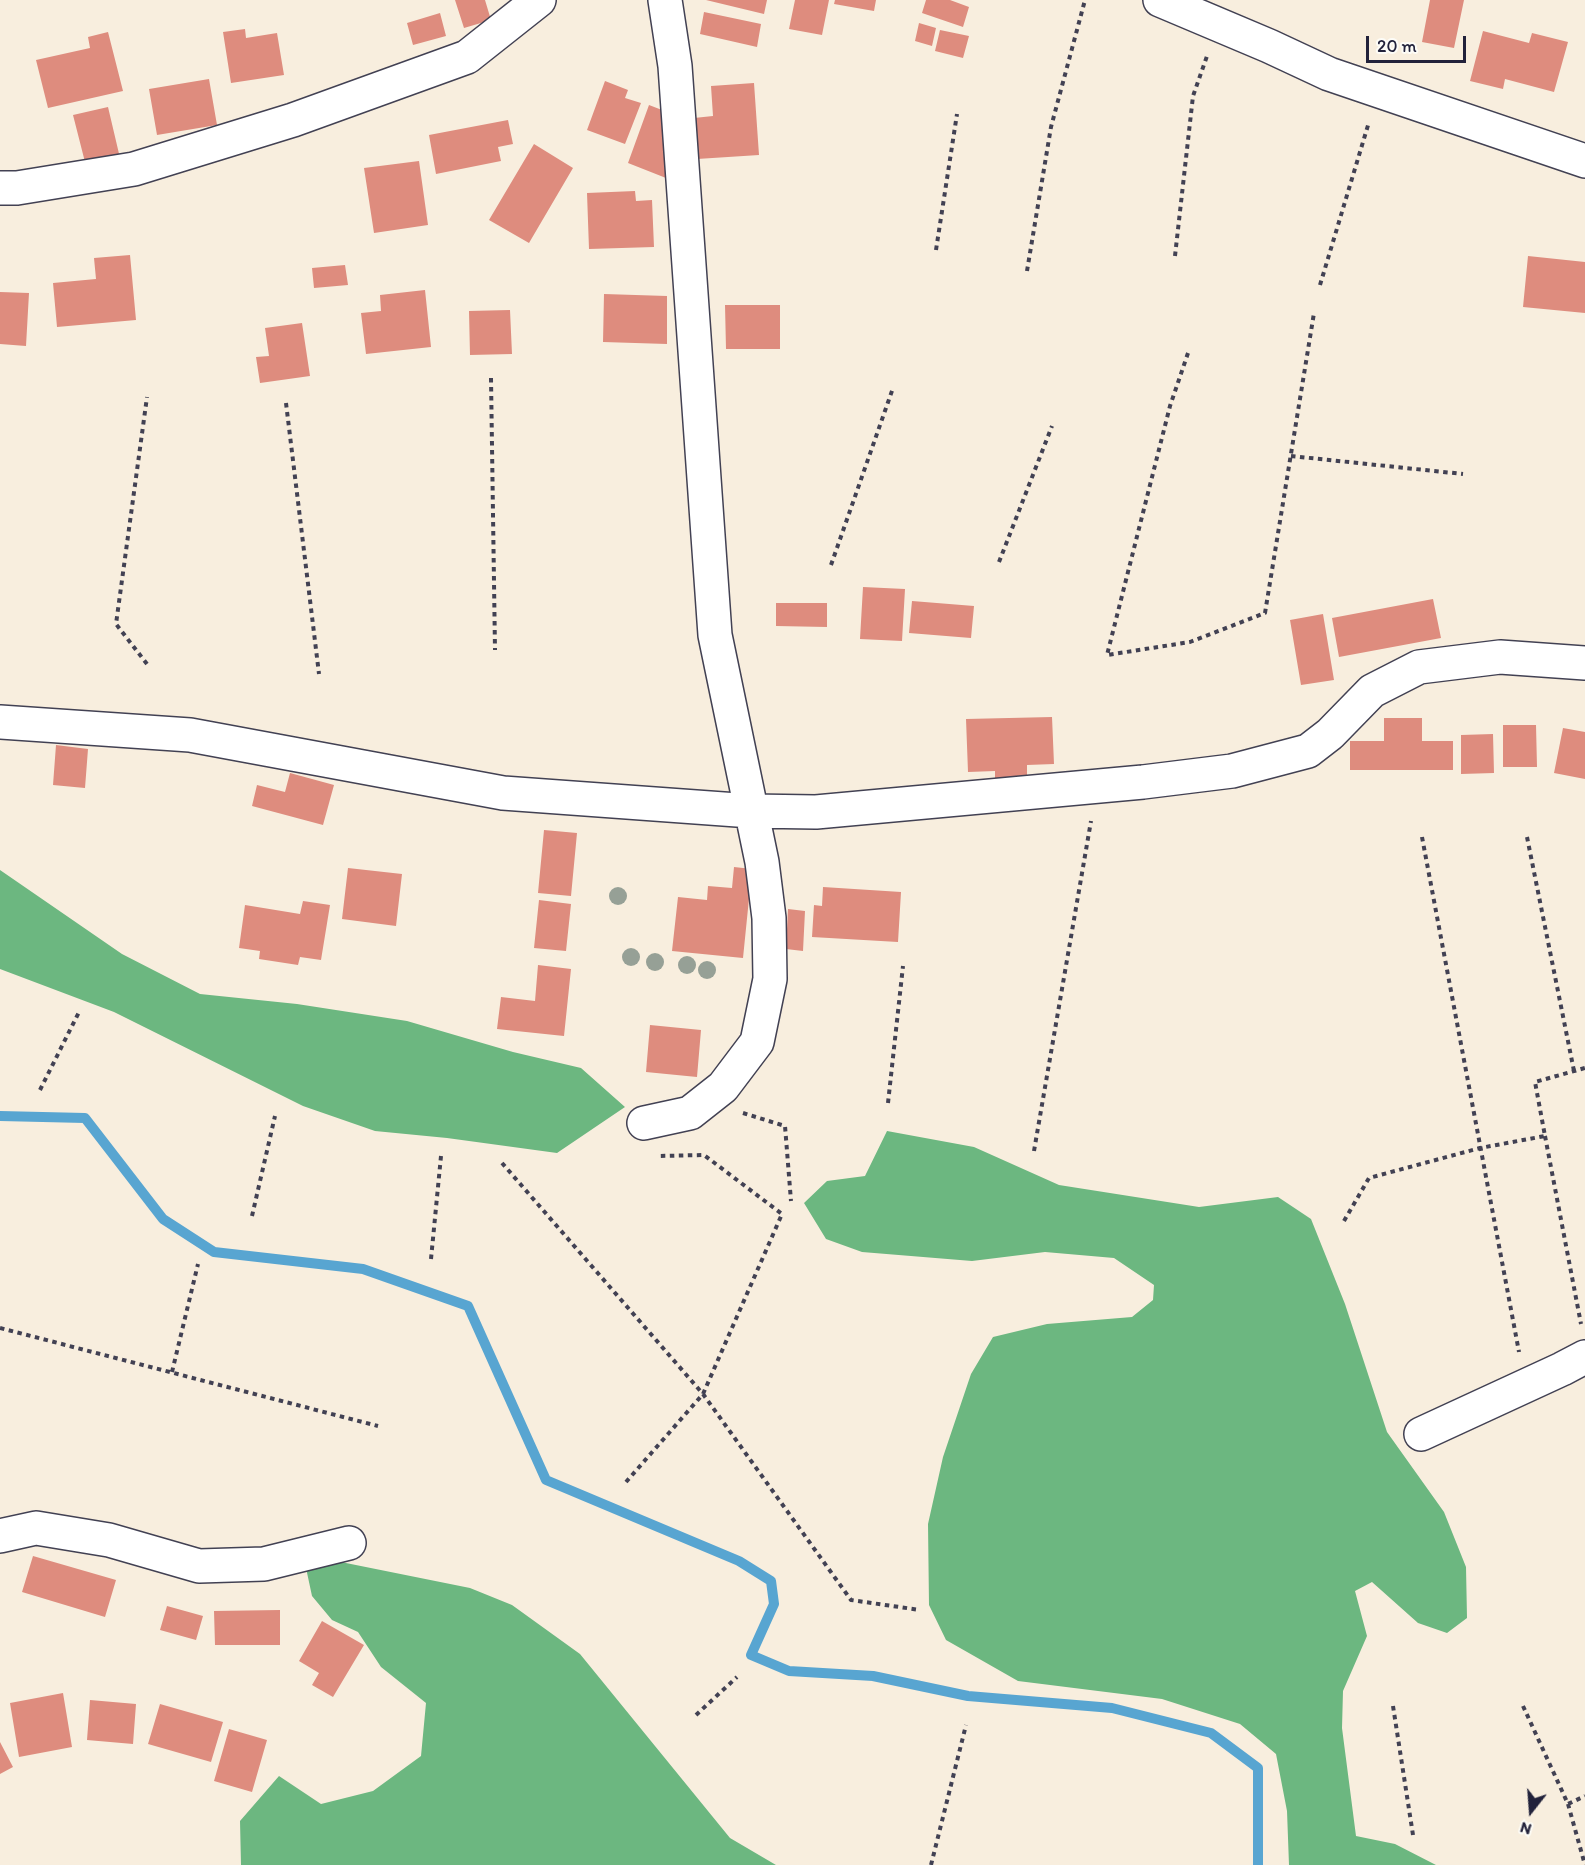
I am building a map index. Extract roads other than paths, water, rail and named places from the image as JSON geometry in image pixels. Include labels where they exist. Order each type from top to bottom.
[{"type":"street","points":[[0,188],[17,188],[134,169],[293,120],[467,57],[539,0]]},
{"type":"street","points":[[644,1123],[690,1113],[723,1087],[757,1042],[770,979],[769,918],[762,862],[715,635],[675,66],[665,0]]},
{"type":"street","points":[[1160,0],[1329,74],[1585,161]]},
{"type":"street","points":[[0,722],[190,735],[503,793],[751,811],[816,812],[1143,782],[1232,771],[1308,751],[1330,734],[1372,691],[1419,668],[1500,657],[1585,663]]},
{"type":"street","points":[[1421,1434],[1585,1357]]},
{"type":"street","points":[[0,1536],[36,1528],[109,1540],[200,1566],[264,1564],[349,1543]]},
{"type":"waterway","points":[[0,1116],[85,1118],[163,1219],[214,1252],[363,1269],[468,1306],[546,1480],[739,1561],[771,1581],[774,1604],[751,1655],[789,1671],[873,1676],[968,1696],[1112,1708],[1211,1733],[1258,1768],[1258,1865]]}]
